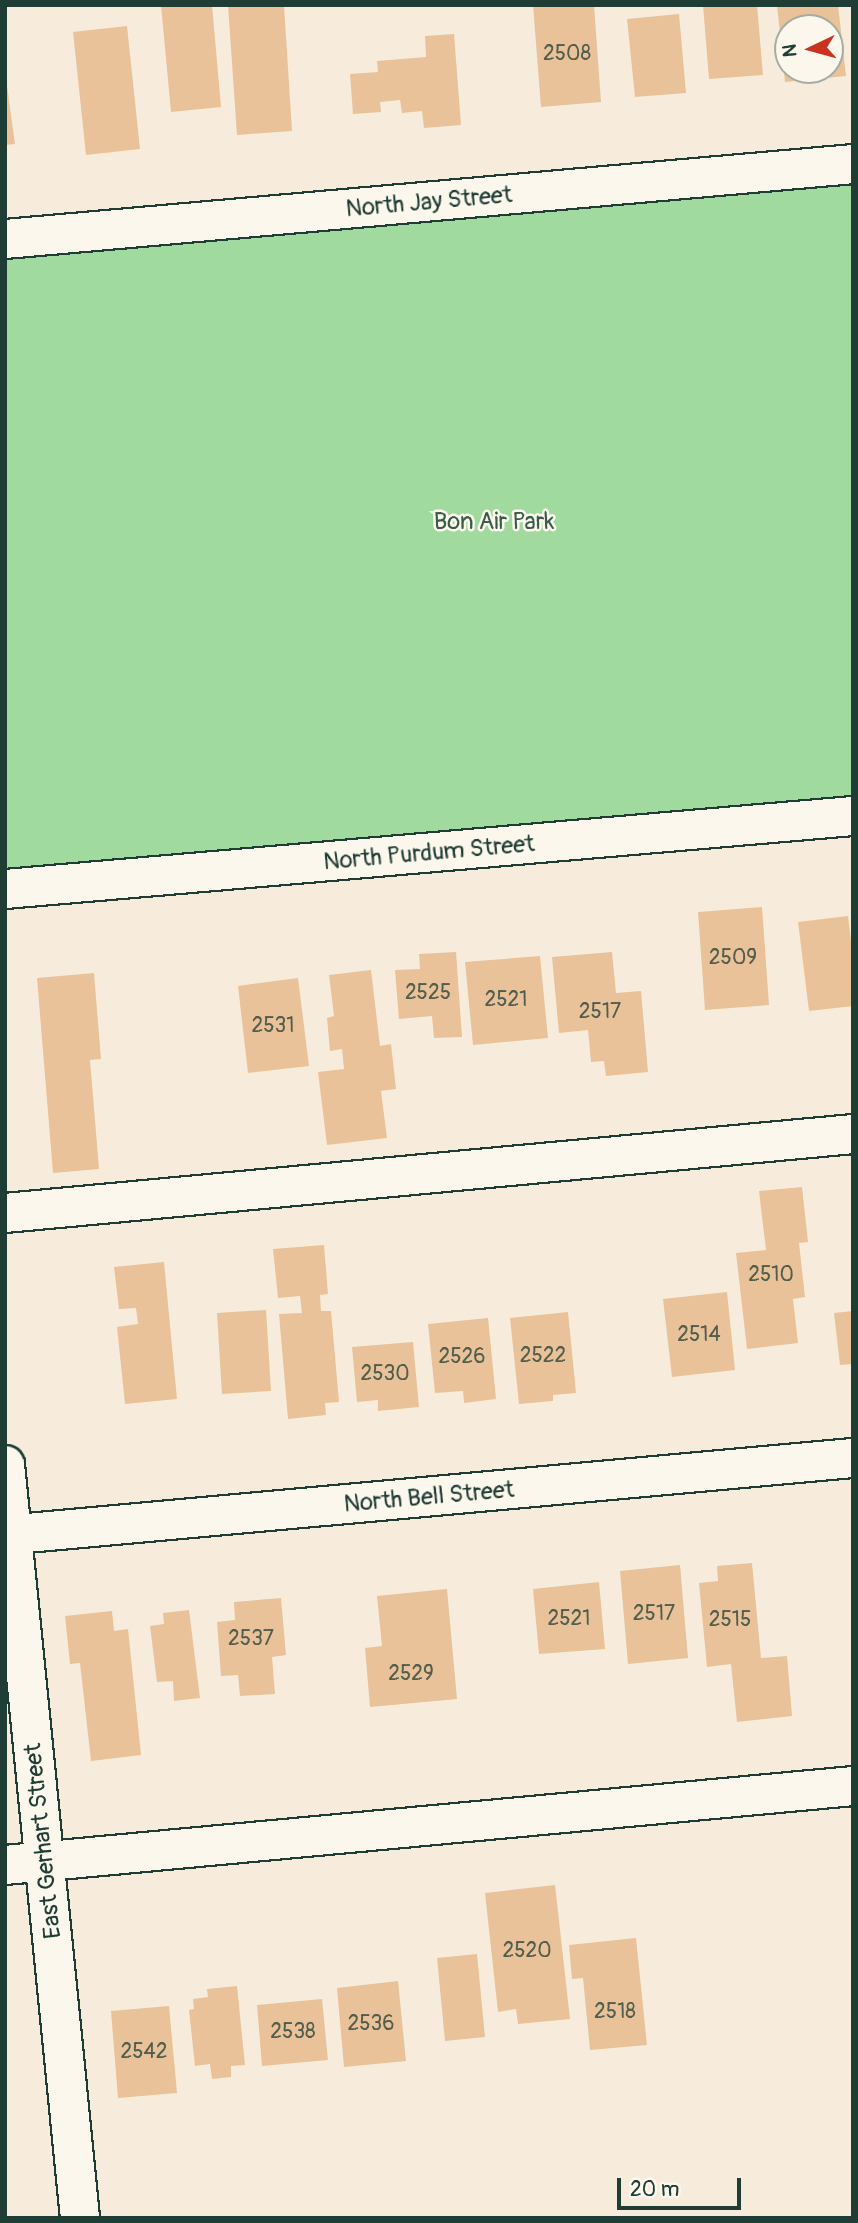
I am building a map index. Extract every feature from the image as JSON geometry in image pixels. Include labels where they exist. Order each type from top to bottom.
[{"type":"street","name":"North Jay Street","points":[[5,239],[853,164]]},
{"type":"street","name":"North Purdum Street","points":[[5,889],[853,816]]},
{"type":"street","points":[[5,1213],[853,1134]]},
{"type":"street","name":"North Bell Street","points":[[9,1535],[853,1458]]},
{"type":"street","name":"East Gerhart Street","points":[[5,1465],[9,1535],[80,2218]]},
{"type":"street","points":[[5,1865],[853,1786]]},
{"type":"green space","name":"Bon Air Park","points":[[853,164],[853,816],[5,889],[5,239]]},
{"type":"building","points":[[161,5],[212,5],[221,107],[171,112]]},
{"type":"building","points":[[228,5],[284,5],[292,131],[237,135]]},
{"type":"building","points":[[533,5],[594,5],[601,102],[541,107]]},
{"type":"building","points":[[703,5],[757,5],[763,75],[709,79]]},
{"type":"building","points":[[777,5],[838,5],[839,14],[778,14]]},
{"type":"building","points":[[679,14],[686,93],[635,97],[627,19]]},
{"type":"building","points":[[127,26],[140,149],[86,155],[73,32]]},
{"type":"building","points":[[454,34],[461,125],[424,128],[422,111],[402,113],[400,100],[380,102],[381,112],[353,114],[350,74],[378,72],[377,61],[426,57],[425,36]]},
{"type":"building","points":[[5,71],[15,144],[5,145]]},
{"type":"building","points":[[762,907],[769,1005],[705,1010],[698,912]]},
{"type":"building","points":[[848,916],[853,958],[853,1006],[809,1011],[798,922]]},
{"type":"building","points":[[456,952],[462,1037],[434,1038],[432,1016],[399,1019],[395,970],[420,969],[419,954]]},
{"type":"building","points":[[612,952],[616,993],[641,991],[648,1072],[606,1076],[604,1061],[591,1062],[588,1030],[559,1033],[552,957]]},
{"type":"building","points":[[540,956],[548,1038],[473,1045],[465,962]]},
{"type":"building","points":[[371,970],[380,1046],[391,1044],[396,1089],[381,1091],[387,1138],[327,1145],[318,1072],[344,1069],[342,1049],[330,1051],[327,1018],[334,1016],[329,975]]},
{"type":"building","points":[[94,973],[101,1059],[90,1060],[99,1169],[53,1173],[37,978]]},
{"type":"building","points":[[298,978],[309,1066],[248,1073],[238,986]]},
{"type":"building","points":[[802,1187],[808,1242],[799,1243],[805,1297],[793,1299],[798,1343],[747,1349],[736,1253],[766,1250],[759,1191]]},
{"type":"building","points":[[324,1245],[328,1294],[320,1295],[321,1311],[331,1311],[339,1402],[325,1403],[326,1415],[288,1419],[279,1314],[302,1313],[300,1296],[278,1298],[273,1249]]},
{"type":"building","points":[[164,1262],[177,1399],[125,1404],[117,1327],[138,1324],[136,1308],[119,1309],[114,1267]]},
{"type":"building","points":[[727,1292],[735,1370],[672,1377],[663,1299]]},
{"type":"building","points":[[266,1310],[271,1391],[222,1394],[217,1313]]},
{"type":"building","points":[[853,1311],[853,1364],[840,1365],[834,1313]]},
{"type":"building","points":[[568,1312],[576,1393],[553,1395],[553,1401],[519,1404],[510,1318]]},
{"type":"building","points":[[488,1318],[496,1399],[464,1403],[463,1391],[435,1393],[428,1324]]},
{"type":"building","points":[[413,1342],[419,1407],[378,1411],[378,1400],[357,1402],[352,1347]]},
{"type":"building","points":[[752,1563],[761,1658],[787,1656],[792,1716],[737,1722],[731,1664],[707,1667],[699,1583],[718,1581],[717,1566]]},
{"type":"building","points":[[680,1565],[688,1658],[628,1664],[620,1571]]},
{"type":"building","points":[[599,1582],[605,1649],[539,1654],[533,1589]]},
{"type":"building","points":[[447,1589],[457,1699],[370,1707],[365,1648],[382,1646],[377,1596]]},
{"type":"building","points":[[281,1598],[286,1655],[272,1657],[275,1694],[240,1696],[238,1675],[221,1676],[217,1622],[235,1620],[234,1602]]},
{"type":"building","points":[[189,1610],[200,1698],[174,1701],[173,1681],[157,1682],[150,1626],[164,1624],[163,1613]]},
{"type":"building","points":[[112,1611],[114,1631],[128,1629],[141,1755],[91,1761],[80,1663],[70,1664],[65,1616]]},
{"type":"building","points":[[555,1885],[570,2019],[518,2024],[516,2009],[498,2012],[485,1893]]},
{"type":"building","points":[[636,1938],[647,2045],[590,2050],[583,1978],[572,1979],[569,1945]]},
{"type":"building","points":[[477,1954],[485,2037],[445,2041],[437,1958]]},
{"type":"building","points":[[398,1981],[406,2061],[344,2067],[337,1988]]},
{"type":"building","points":[[237,1986],[245,2065],[231,2066],[231,2077],[212,2079],[210,2064],[195,2066],[189,2010],[194,2009],[193,1999],[208,1997],[207,1989]]},
{"type":"building","points":[[322,1999],[328,2060],[262,2066],[257,2005]]},
{"type":"building","points":[[169,2006],[177,2093],[118,2098],[111,2011]]}]
